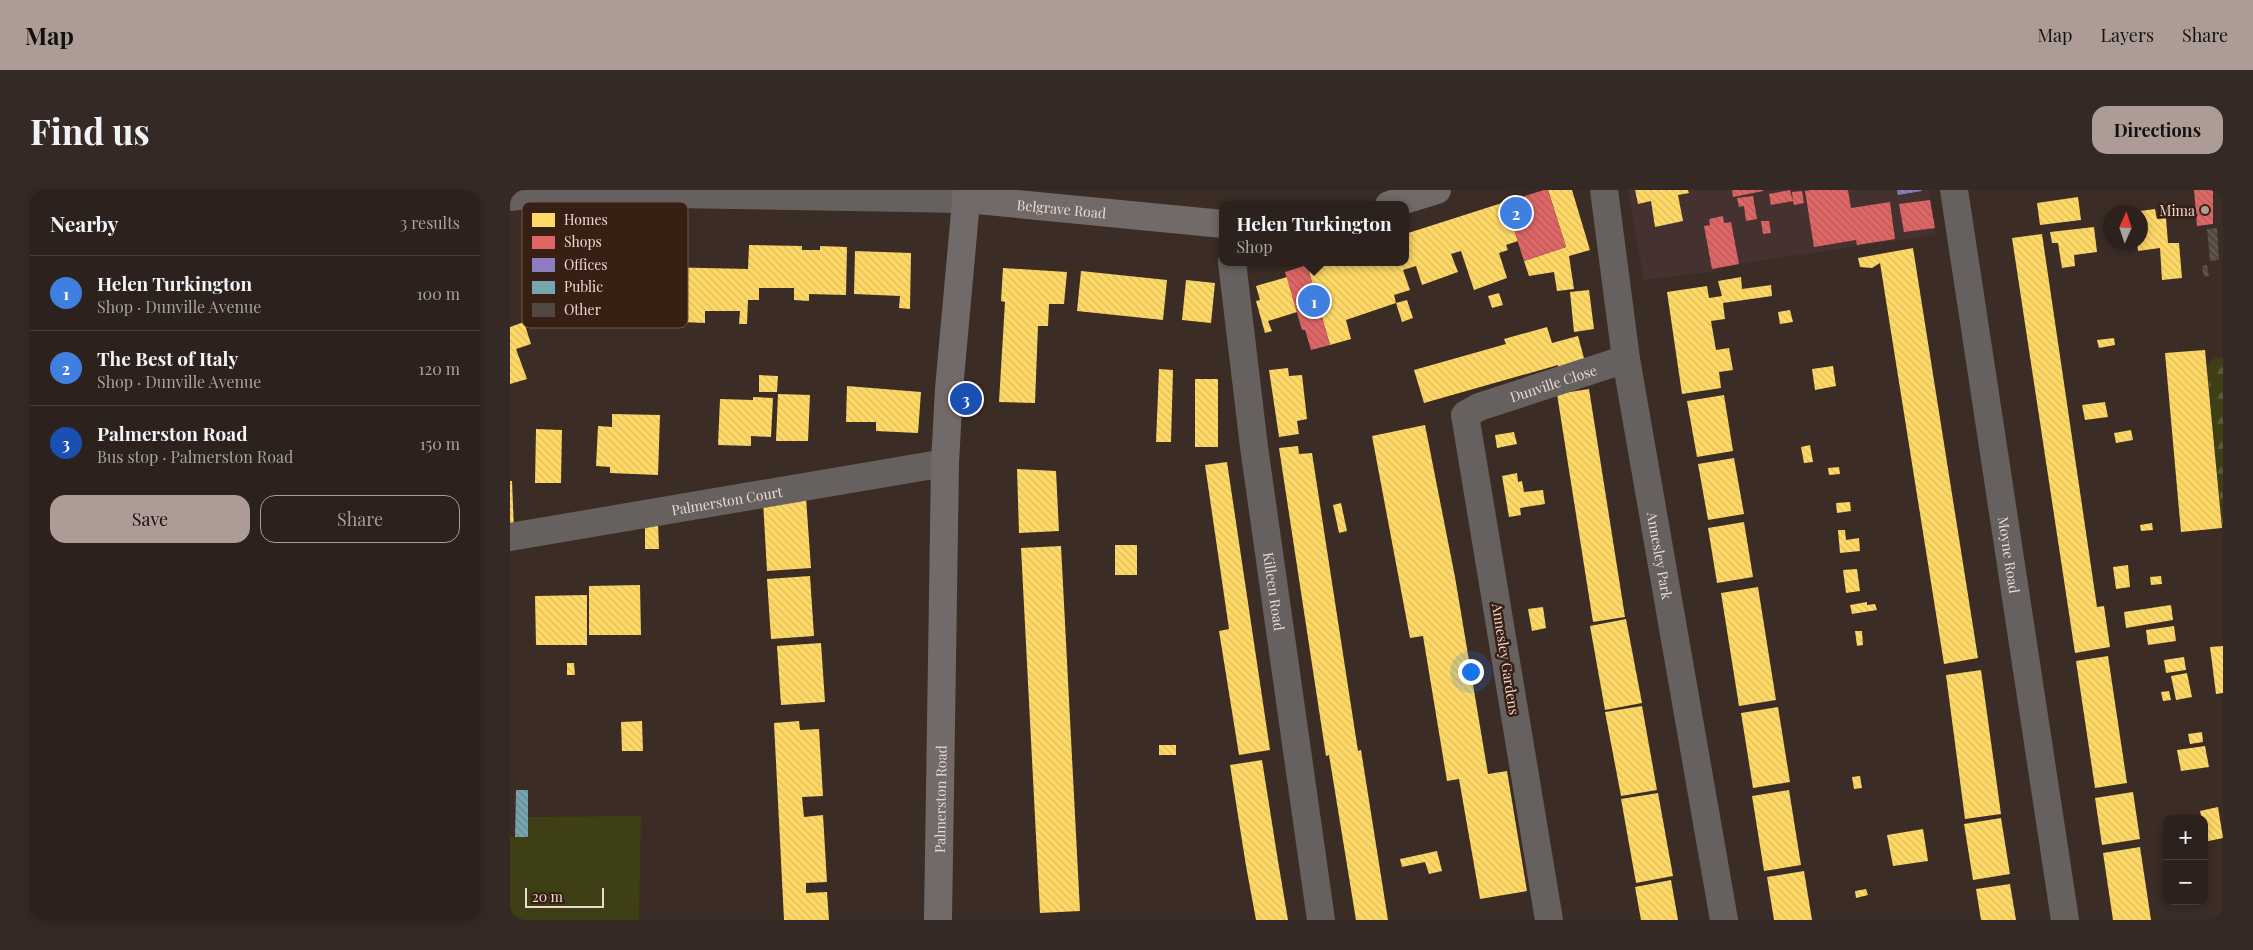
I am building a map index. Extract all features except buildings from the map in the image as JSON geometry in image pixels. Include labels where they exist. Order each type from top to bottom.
[{"type":"street","points":[[1402,201],[1437,190]]},
{"type":"street","name":"Annesley Park","points":[[1604,190],[1626,359],[1724,920]]},
{"type":"street","name":"Moyne Road","points":[[1954,190],[2065,920]]},
{"type":"street","name":"Belgrave Road","points":[[510,197],[548,192],[967,195],[1219,224]]},
{"type":"street","name":"Palmerston Road","points":[[938,920],[945,463],[949,389],[967,195]]},
{"type":"street","name":"Killeen Road","points":[[1232,266],[1254,447],[1321,920]]},
{"type":"street","name":"Dunville Close","points":[[1480,407],[1626,359]]},
{"type":"street","name":"Annesley Gardens","points":[[1480,407],[1465,415],[1549,920]]},
{"type":"street","name":"Palmerston Court","points":[[510,537],[945,463]]},
{"type":"shaded area","points":[[1628,190],[1929,190],[1936,235],[1743,263],[1710,272],[1644,280]]},
{"type":"green space","points":[[2216,357],[2223,357],[2223,534],[2207,366]]},
{"type":"green space","points":[[641,816],[639,920],[510,920],[510,837],[528,837],[528,817]]},
{"type":"place","name":"Mima","points":[[2205,210]]},
{"type":"place","name":"The Best of Italy","points":[[1516,213]]},
{"type":"place","name":"Helen Turkington","points":[[1314,301]]},
{"type":"place","name":"Palmerston Road","points":[[966,399]]}]
